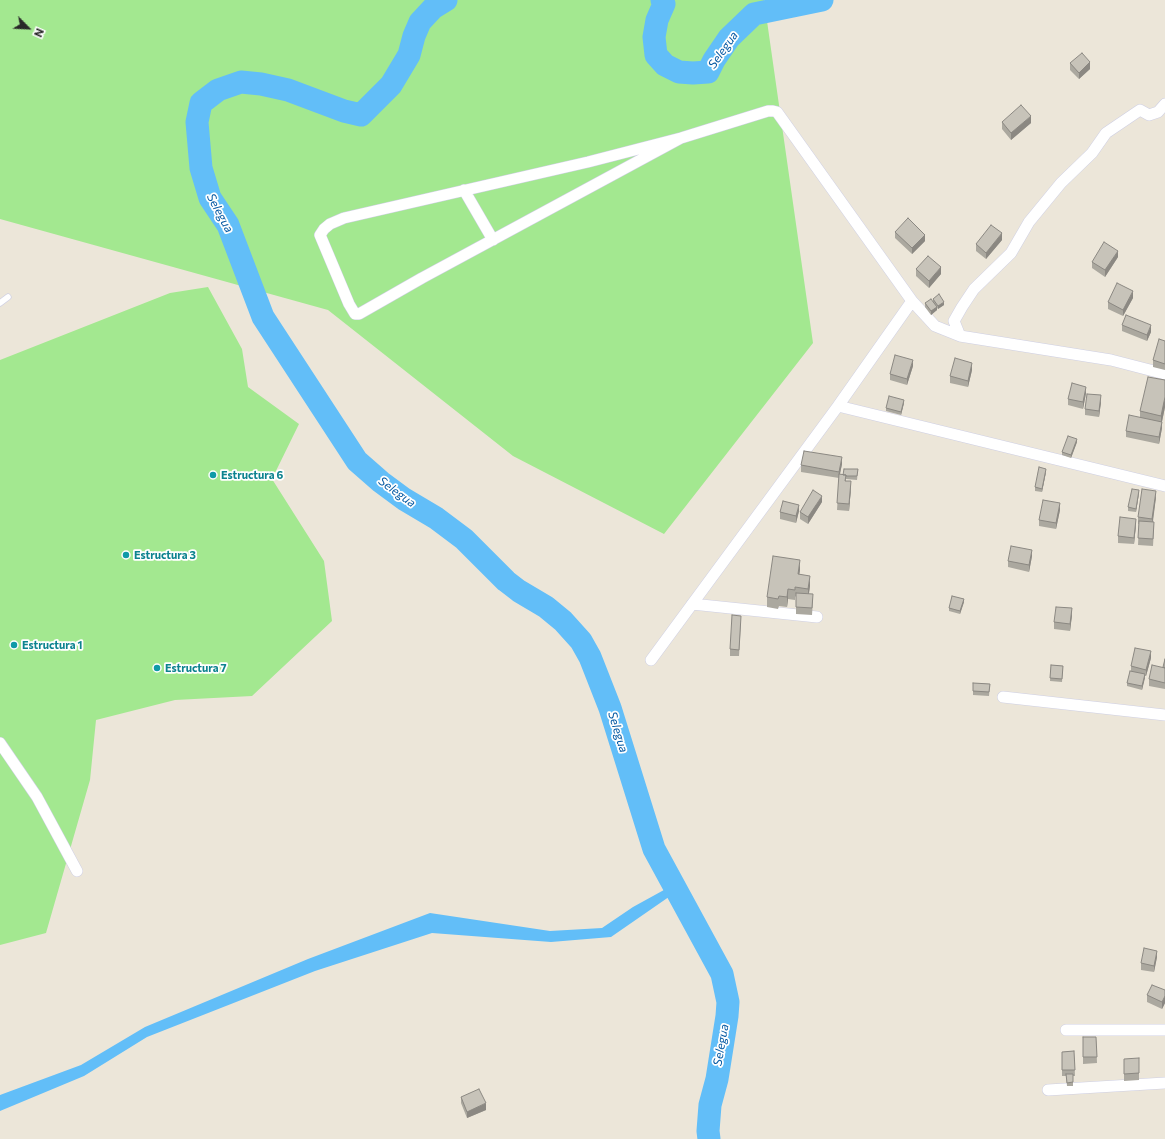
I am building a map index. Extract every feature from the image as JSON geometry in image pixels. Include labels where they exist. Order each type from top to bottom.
[{"type":"street","points":[[960,336],[954,320],[962,307],[974,289],[1011,253],[1029,222],[1061,183],[1092,153],[1106,133],[1140,110],[1149,116],[1158,112],[1165,104]]},
{"type":"street","points":[[681,138],[422,278],[359,314],[355,314],[349,304],[320,235],[330,224],[344,218],[588,162],[681,138],[768,111],[777,112],[912,301],[935,326],[960,336],[1111,360],[1165,374]]},
{"type":"street","points":[[464,190],[493,240]]},
{"type":"street","points":[[651,660],[838,406],[912,301]]},
{"type":"street","points":[[838,406],[1165,486]]},
{"type":"street","points":[[692,604],[817,617]]},
{"type":"street","points":[[1003,697],[1165,715]]},
{"type":"street","points":[[0,743],[37,797],[77,871]]},
{"type":"street","points":[[1066,1030],[1165,1030]]},
{"type":"street","points":[[1048,1090],[1165,1083]]},
{"type":"lane","points":[[0,303],[8,297]]},
{"type":"green space","points":[[0,0],[764,0],[813,343],[664,534],[513,456],[328,310],[0,219]]},
{"type":"green space","points":[[208,287],[242,349],[248,387],[299,424],[272,479],[324,561],[332,621],[252,696],[175,700],[96,720],[90,780],[46,933],[0,945],[0,360],[170,293]]},
{"type":"water","points":[[673,885],[676,892],[611,937],[551,942],[432,933],[315,971],[147,1037],[84,1076],[0,1111],[0,1095],[81,1065],[145,1027],[308,959],[430,913],[550,931],[602,928],[633,907]]},
{"type":"building","points":[[1082,53],[1090,62],[1079,73],[1070,63]]},
{"type":"building","points":[[1021,105],[1031,116],[1011,133],[1002,122]]},
{"type":"building","points":[[908,218],[925,235],[912,248],[895,232]]},
{"type":"building","points":[[991,225],[1002,233],[986,253],[976,244]]},
{"type":"building","points":[[1104,242],[1118,251],[1105,270],[1092,262]]},
{"type":"building","points":[[928,256],[941,267],[929,281],[916,269]]},
{"type":"building","points":[[1117,283],[1133,291],[1123,310],[1108,302]]},
{"type":"building","points":[[939,294],[944,302],[938,306],[933,299]]},
{"type":"building","points":[[931,299],[937,307],[931,311],[925,303]]},
{"type":"building","points":[[1126,315],[1151,325],[1147,335],[1122,325]]},
{"type":"building","points":[[1159,339],[1165,341],[1165,364],[1153,360]]},
{"type":"building","points":[[895,355],[913,360],[907,379],[890,374]]},
{"type":"building","points":[[955,358],[972,363],[968,381],[950,376]]},
{"type":"building","points":[[1148,377],[1165,380],[1165,397],[1161,416],[1140,411]]},
{"type":"building","points":[[1072,383],[1086,387],[1083,402],[1068,399]]},
{"type":"building","points":[[1087,394],[1101,395],[1099,411],[1085,409]]},
{"type":"building","points":[[889,396],[904,400],[901,412],[886,408]]},
{"type":"building","points":[[1129,415],[1162,422],[1159,437],[1126,431]]},
{"type":"building","points":[[1068,436],[1077,439],[1071,455],[1062,452]]},
{"type":"building","points":[[804,451],[842,457],[839,472],[801,465]]},
{"type":"building","points":[[1039,467],[1046,469],[1042,489],[1035,487]]},
{"type":"building","points":[[844,469],[858,469],[857,476],[843,475]]},
{"type":"building","points":[[839,474],[846,475],[845,481],[851,481],[849,504],[837,503]]},
{"type":"building","points":[[1132,489],[1139,490],[1136,509],[1128,507]]},
{"type":"building","points":[[1142,489],[1156,491],[1152,519],[1138,517]]},
{"type":"building","points":[[813,490],[822,496],[808,517],[800,512]]},
{"type":"building","points":[[1043,500],[1060,503],[1056,523],[1039,520]]},
{"type":"building","points":[[783,501],[799,505],[796,516],[780,512]]},
{"type":"building","points":[[1120,517],[1136,519],[1134,538],[1118,536]]},
{"type":"building","points":[[1139,521],[1154,522],[1153,539],[1138,538]]},
{"type":"building","points":[[1011,546],[1032,550],[1029,565],[1008,561]]},
{"type":"building","points":[[773,556],[800,560],[798,574],[810,576],[808,589],[795,587],[795,590],[788,589],[787,597],[779,596],[778,599],[767,597]]},
{"type":"building","points":[[796,593],[813,594],[812,608],[796,607]]},
{"type":"building","points":[[952,596],[964,599],[960,611],[949,608]]},
{"type":"building","points":[[1056,607],[1072,608],[1070,624],[1054,622]]},
{"type":"building","points":[[732,615],[741,616],[739,650],[730,649]]},
{"type":"building","points":[[1135,648],[1151,651],[1146,670],[1131,666]]},
{"type":"building","points":[[1051,665],[1063,666],[1062,679],[1050,678]]},
{"type":"building","points":[[1152,665],[1165,668],[1165,683],[1149,679]]},
{"type":"building","points":[[1130,671],[1145,674],[1142,686],[1127,683]]},
{"type":"building","points":[[973,683],[990,684],[989,692],[973,691]]},
{"type":"building","points":[[1144,948],[1157,951],[1154,966],[1141,963]]},
{"type":"building","points":[[1152,985],[1165,990],[1165,996],[1162,1002],[1147,995]]},
{"type":"building","points":[[1083,1037],[1096,1037],[1097,1057],[1083,1057]]},
{"type":"building","points":[[1074,1051],[1075,1070],[1062,1070],[1062,1052]]},
{"type":"building","points":[[1139,1058],[1139,1073],[1124,1074],[1124,1059]]},
{"type":"building","points":[[1066,1074],[1073,1074],[1073,1082],[1067,1083]]},
{"type":"building","points":[[479,1089],[486,1103],[467,1112],[461,1097]]},
{"type":"waterway","name":"Selegua","points":[[446,0],[433,8],[420,22],[414,36],[409,55],[391,85],[361,115],[344,111],[288,90],[261,84],[241,82],[218,90],[201,103],[197,122],[201,168],[210,198],[228,225],[263,317],[357,461],[381,482],[404,499],[436,518],[464,539],[506,581],[519,591],[546,607],[563,621],[581,641],[590,657],[610,708],[654,849],[722,974],[728,1002],[727,1016],[717,1079],[710,1105],[708,1131],[709,1139]]},
{"type":"waterway","name":"Selegua","points":[[662,0],[664,4],[657,20],[654,37],[656,55],[665,65],[679,72],[693,73],[708,72],[714,60],[729,38],[754,14],[822,0]]},
{"type":"place","name":"Estructura 6","points":[[213,475]]},
{"type":"place","name":"Estructura 3","points":[[126,555]]},
{"type":"place","name":"Estructura 1","points":[[14,645]]},
{"type":"place","name":"Estructura 7","points":[[157,668]]}]
